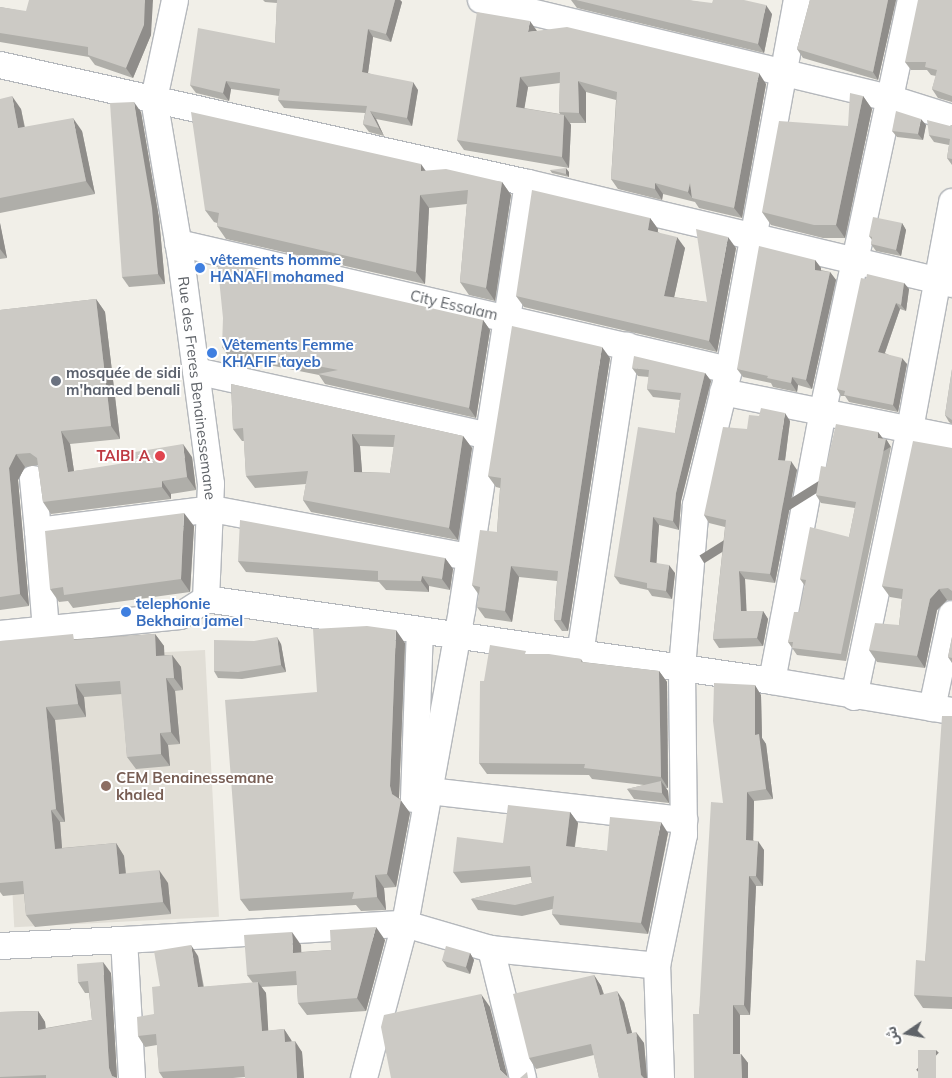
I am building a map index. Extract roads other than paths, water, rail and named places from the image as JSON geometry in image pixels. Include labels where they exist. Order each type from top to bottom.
[{"type":"street","name":"Rue des Freres Benainessemane","points":[[175,0],[154,99],[178,243],[196,371],[212,509],[206,599]]},
{"type":"street","points":[[661,1078],[656,966],[684,835],[682,668],[696,505],[726,381],[797,0]]},
{"type":"street","points":[[772,681],[823,410],[911,0]]},
{"type":"street","points":[[490,1],[889,98],[952,118]]},
{"type":"street","points":[[0,65],[528,183],[944,282]]},
{"type":"street","points":[[364,1078],[405,924],[410,897],[457,636],[528,183]]},
{"type":"street","points":[[854,697],[910,429],[944,282],[952,202]]},
{"type":"street","name":"City Essalam","points":[[178,243],[627,346],[726,381],[823,410],[952,438]]},
{"type":"street","points":[[580,654],[627,346]]},
{"type":"street","points":[[196,371],[488,436]]},
{"type":"street","points":[[33,479],[46,630]]},
{"type":"street","points":[[38,531],[212,509],[470,557]]},
{"type":"street","points":[[0,634],[180,616],[206,599],[772,681],[854,697],[942,709],[952,614]]},
{"type":"street","points":[[410,897],[420,630]]},
{"type":"street","points":[[429,792],[684,820]]},
{"type":"street","points":[[0,946],[405,924],[491,949],[656,966]]},
{"type":"street","points":[[124,940],[132,1078]]},
{"type":"street","points":[[491,949],[523,1078]]},
{"type":"place","name":"vêtements homme HANAFI mohamed","points":[[200,268]]},
{"type":"place","name":"Vêtements Femme KHAFIF tayeb","points":[[212,353]]},
{"type":"place","name":"mosquée de sidi m'hamed benali","points":[[56,381]]},
{"type":"place","name":"TAIBI A","points":[[160,456]]},
{"type":"place","name":"telephonie Bekhaira jamel","points":[[126,612]]},
{"type":"place","name":"CEM Benainessemane khaled","points":[[106,786]]}]
